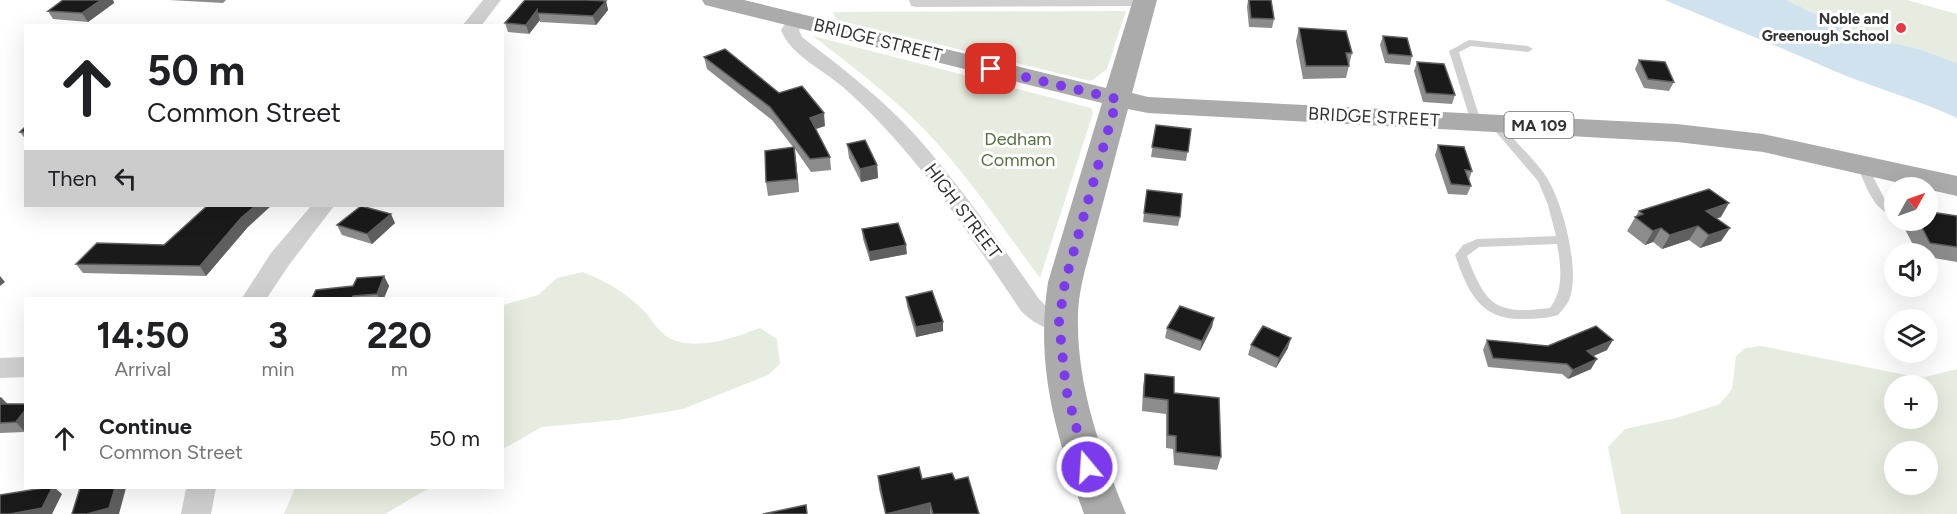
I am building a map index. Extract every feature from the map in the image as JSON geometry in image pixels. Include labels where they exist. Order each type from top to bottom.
[{"type":"main road","name":"MA 109","points":[[714,0],[796,20]]},
{"type":"main road","points":[[1105,514],[1080,445],[1070,406],[1062,371],[1059,322],[1067,275],[1145,1]]},
{"type":"main road","name":"BRIDGE STREET","points":[[796,20],[1117,99],[1181,108],[1628,130],[1763,143],[1957,186]]},
{"type":"street","points":[[473,24],[492,0]]},
{"type":"street","points":[[917,2],[1145,1]]},
{"type":"street","name":"HIGH STREET","points":[[796,20],[790,30],[794,40],[851,84],[901,132],[956,197],[1030,305],[1040,315],[1059,322]]},
{"type":"street","points":[[255,297],[280,259],[322,207]]},
{"type":"street","points":[[0,368],[24,367]]},
{"type":"street","points":[[196,514],[201,489]]},
{"type":"lane","points":[[1528,49],[1468,43],[1454,51],[1486,123],[1541,178],[1553,198],[1564,240],[1564,298],[1554,312],[1525,316],[1499,314],[1483,300],[1469,279],[1461,255],[1467,248],[1477,243],[1564,240]]},
{"type":"lane","points":[[1862,165],[1880,202],[1884,205]]},
{"type":"green space","name":"Noble and Greenough School","points":[[1787,0],[1907,0],[1957,14],[1957,63],[1919,49],[1856,34]]},
{"type":"green space","name":"Dedham Common","points":[[1126,11],[1107,69],[1091,81],[837,20],[833,12]]},
{"type":"green space","name":"Dedham Common","points":[[813,36],[1091,108],[1093,113],[1040,278],[969,181],[938,144],[882,91]]},
{"type":"green space","points":[[583,272],[606,283],[627,296],[644,311],[662,333],[676,341],[700,344],[713,342],[760,328],[777,339],[780,364],[768,375],[683,409],[617,420],[542,427],[504,448],[504,305],[538,295],[557,278]]},
{"type":"green space","points":[[1761,346],[1906,375],[1884,375],[1884,429],[1938,429],[1938,375],[1933,375],[1957,369],[1957,514],[1621,514],[1608,447],[1625,429],[1676,418],[1720,404],[1732,389],[1736,356],[1746,348]]},
{"type":"green space","points":[[295,489],[427,489],[385,514],[284,514]]},
{"type":"water","points":[[1665,0],[1787,0],[1856,34],[1919,49],[1957,63],[1957,118],[1840,73]]},
{"type":"building","points":[[63,0],[101,0],[82,13],[48,11]]},
{"type":"building","points":[[525,0],[606,1],[593,16],[537,13],[537,10],[526,25],[505,23]]},
{"type":"building","points":[[1249,0],[1271,0],[1274,19],[1251,18]]},
{"type":"building","points":[[1299,28],[1346,31],[1352,53],[1346,53],[1349,66],[1306,66]]},
{"type":"building","points":[[1383,36],[1407,38],[1412,56],[1388,54]]},
{"type":"building","points":[[725,49],[779,93],[802,86],[824,113],[810,118],[830,157],[810,159],[770,107],[704,57]]},
{"type":"building","points":[[1639,60],[1665,62],[1674,82],[1648,79]]},
{"type":"building","points":[[1417,62],[1444,64],[1455,95],[1426,93]]},
{"type":"building","points":[[1156,125],[1191,129],[1188,152],[1152,147]]},
{"type":"building","points":[[865,140],[877,165],[860,169],[847,144]]},
{"type":"building","points":[[1438,145],[1464,147],[1472,171],[1465,170],[1471,186],[1451,184]]},
{"type":"building","points":[[794,147],[797,179],[766,182],[765,151]]},
{"type":"building","points":[[1709,189],[1729,203],[1706,211],[1730,228],[1709,235],[1698,226],[1670,235],[1661,228],[1653,231],[1635,217],[1643,214],[1639,211]]},
{"type":"building","points":[[1147,190],[1182,194],[1180,217],[1144,213]]},
{"type":"building","points":[[206,207],[254,207],[241,218],[200,266],[76,264],[97,243],[164,245]]},
{"type":"building","points":[[360,207],[391,214],[367,234],[337,225]]},
{"type":"building","points":[[1938,213],[1957,216],[1957,247],[1930,243],[1924,231],[1938,231]]},
{"type":"building","points":[[898,223],[906,245],[869,252],[862,229]]},
{"type":"building","points":[[384,276],[377,294],[352,297],[312,297],[316,290],[353,286],[357,278]]},
{"type":"building","points":[[932,291],[943,322],[916,327],[906,297]]},
{"type":"building","points":[[1180,306],[1214,318],[1202,341],[1167,328]]},
{"type":"building","points":[[1263,326],[1291,338],[1279,358],[1251,345]]},
{"type":"building","points":[[1596,326],[1613,340],[1587,351],[1597,359],[1573,370],[1567,364],[1493,358],[1487,340],[1548,346]]},
{"type":"building","points":[[1145,374],[1174,377],[1174,393],[1219,398],[1221,457],[1176,452],[1176,436],[1168,435],[1168,400],[1144,397]]},
{"type":"building","points":[[0,404],[24,404],[24,412],[16,422],[0,423]]},
{"type":"building","points":[[919,467],[922,479],[952,473],[955,480],[968,477],[979,514],[933,514],[930,503],[886,514],[878,476]]},
{"type":"building","points":[[52,489],[42,508],[10,514],[0,514],[0,495]]},
{"type":"building","points":[[80,489],[115,489],[109,508],[87,514],[72,514]]},
{"type":"building","points":[[806,505],[807,514],[763,514]]},
{"type":"place","name":"Noble and Greenough School","points":[[1901,28]]},
{"type":"route","points":[[991,69],[1117,99],[1065,282],[1059,322],[1062,371],[1074,425],[1087,467]]}]
